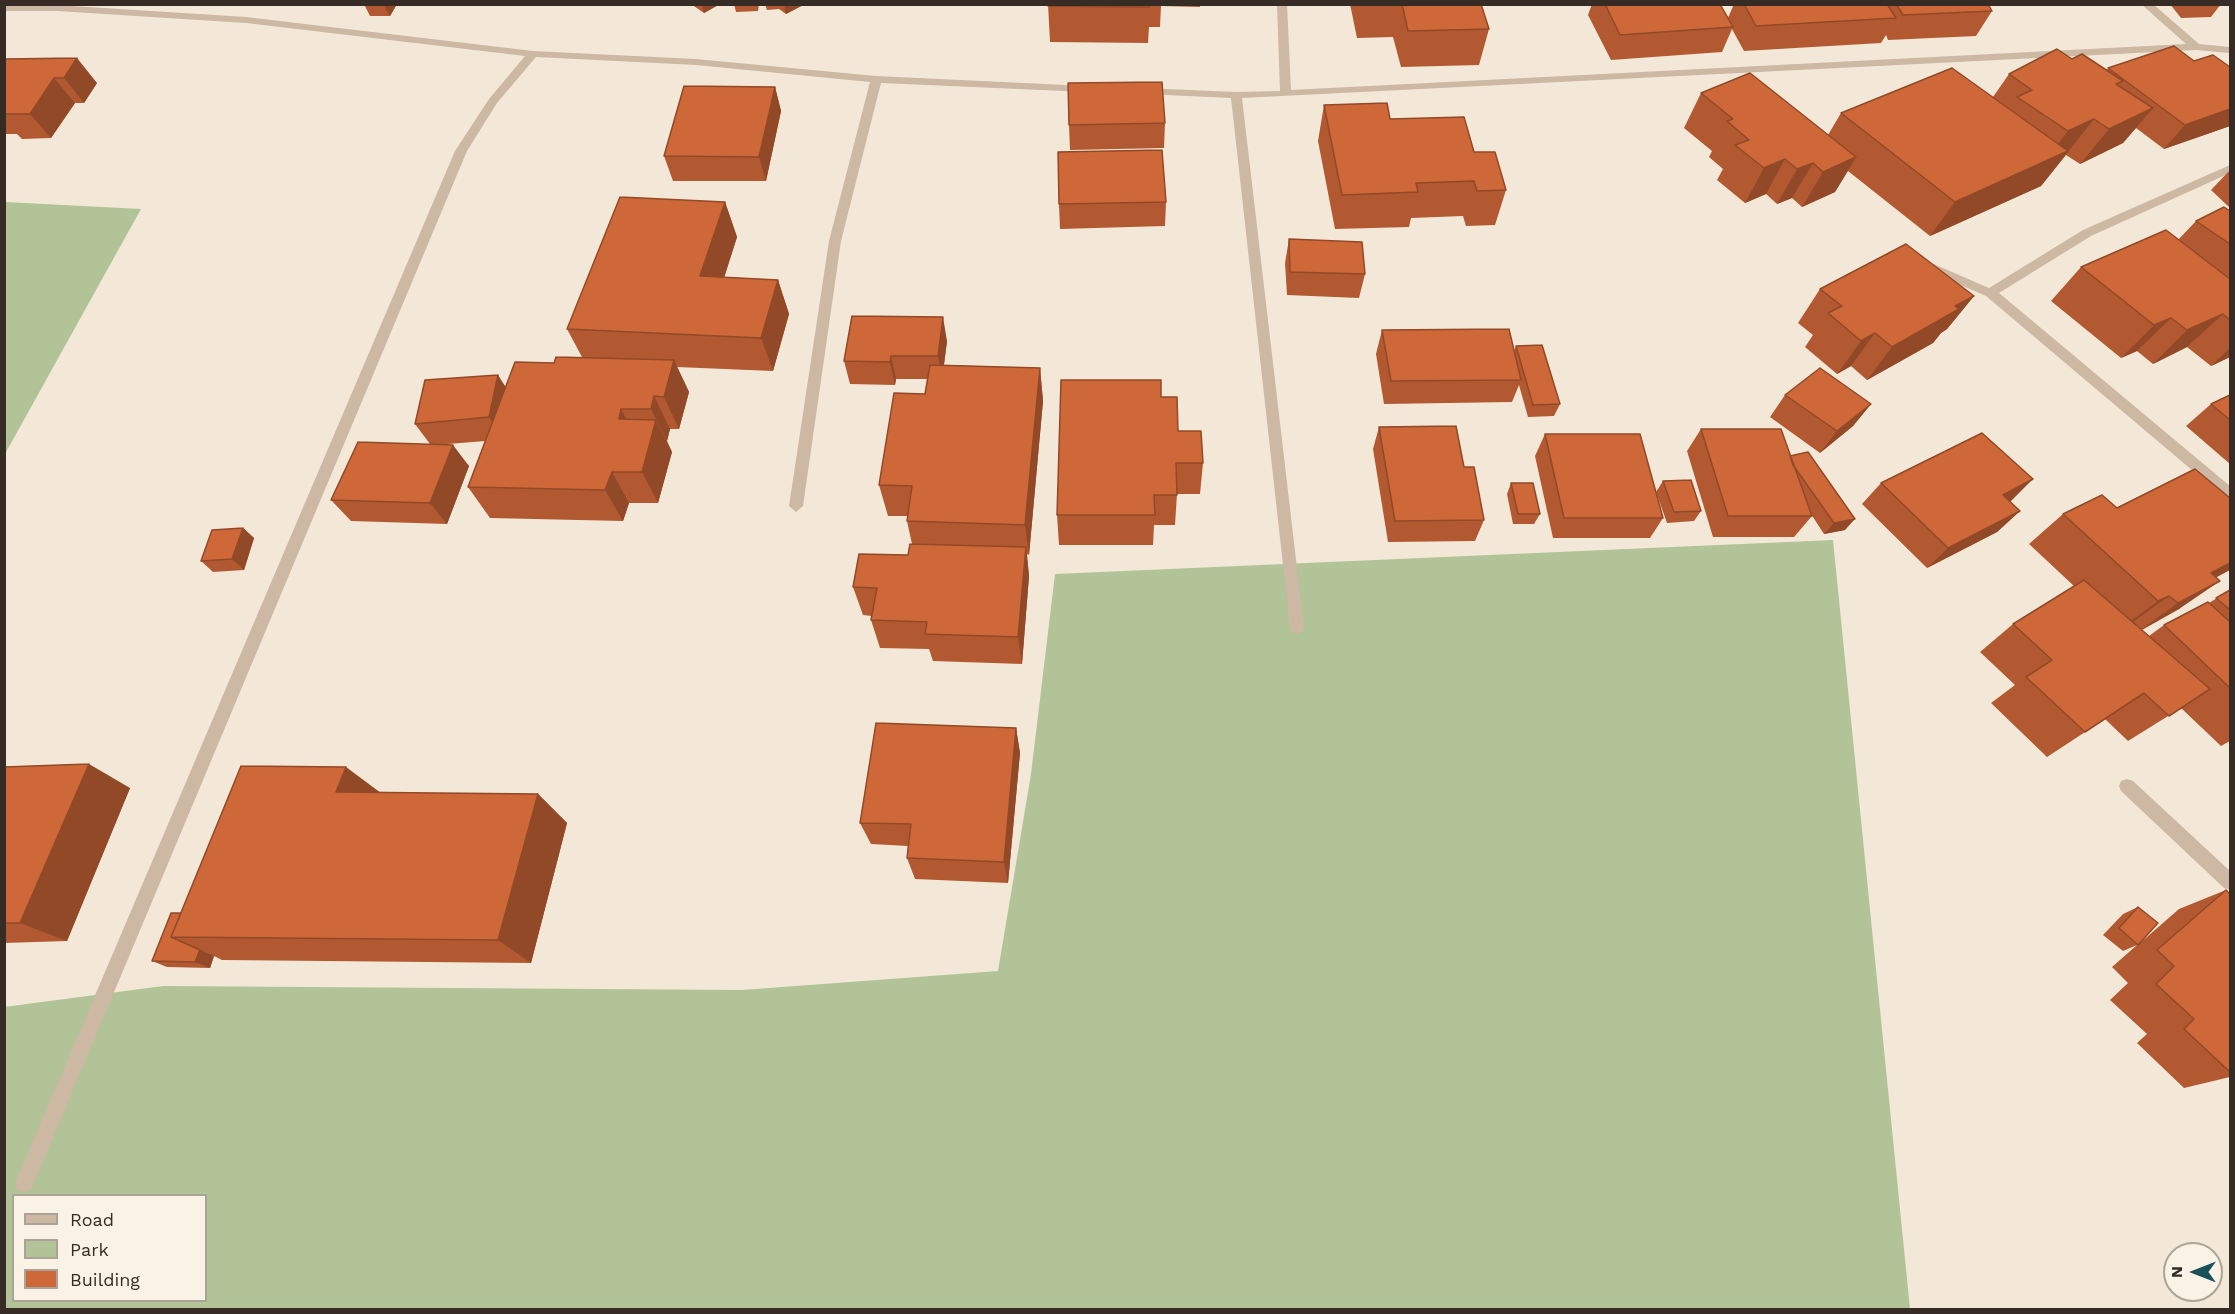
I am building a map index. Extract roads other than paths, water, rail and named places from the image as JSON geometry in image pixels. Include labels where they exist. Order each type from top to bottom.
[{"type":"street","points":[[1282,4],[1286,94]]},
{"type":"street","points":[[2146,4],[2196,47]]},
{"type":"street","points":[[4,8],[57,8],[246,20],[533,54],[696,62],[876,79],[1097,89]]},
{"type":"street","points":[[1132,91],[1236,95],[1286,94],[2196,47],[2230,50]]},
{"type":"street","points":[[24,1183],[461,151],[493,101],[533,54]]},
{"type":"street","points":[[796,506],[835,241],[876,79]]},
{"type":"street","points":[[1236,95],[1297,628]]},
{"type":"street","points":[[1990,293],[2087,233],[2230,169]]},
{"type":"street","points":[[1910,258],[1990,293],[2230,494]]},
{"type":"street","points":[[2127,786],[2230,882]]}]
